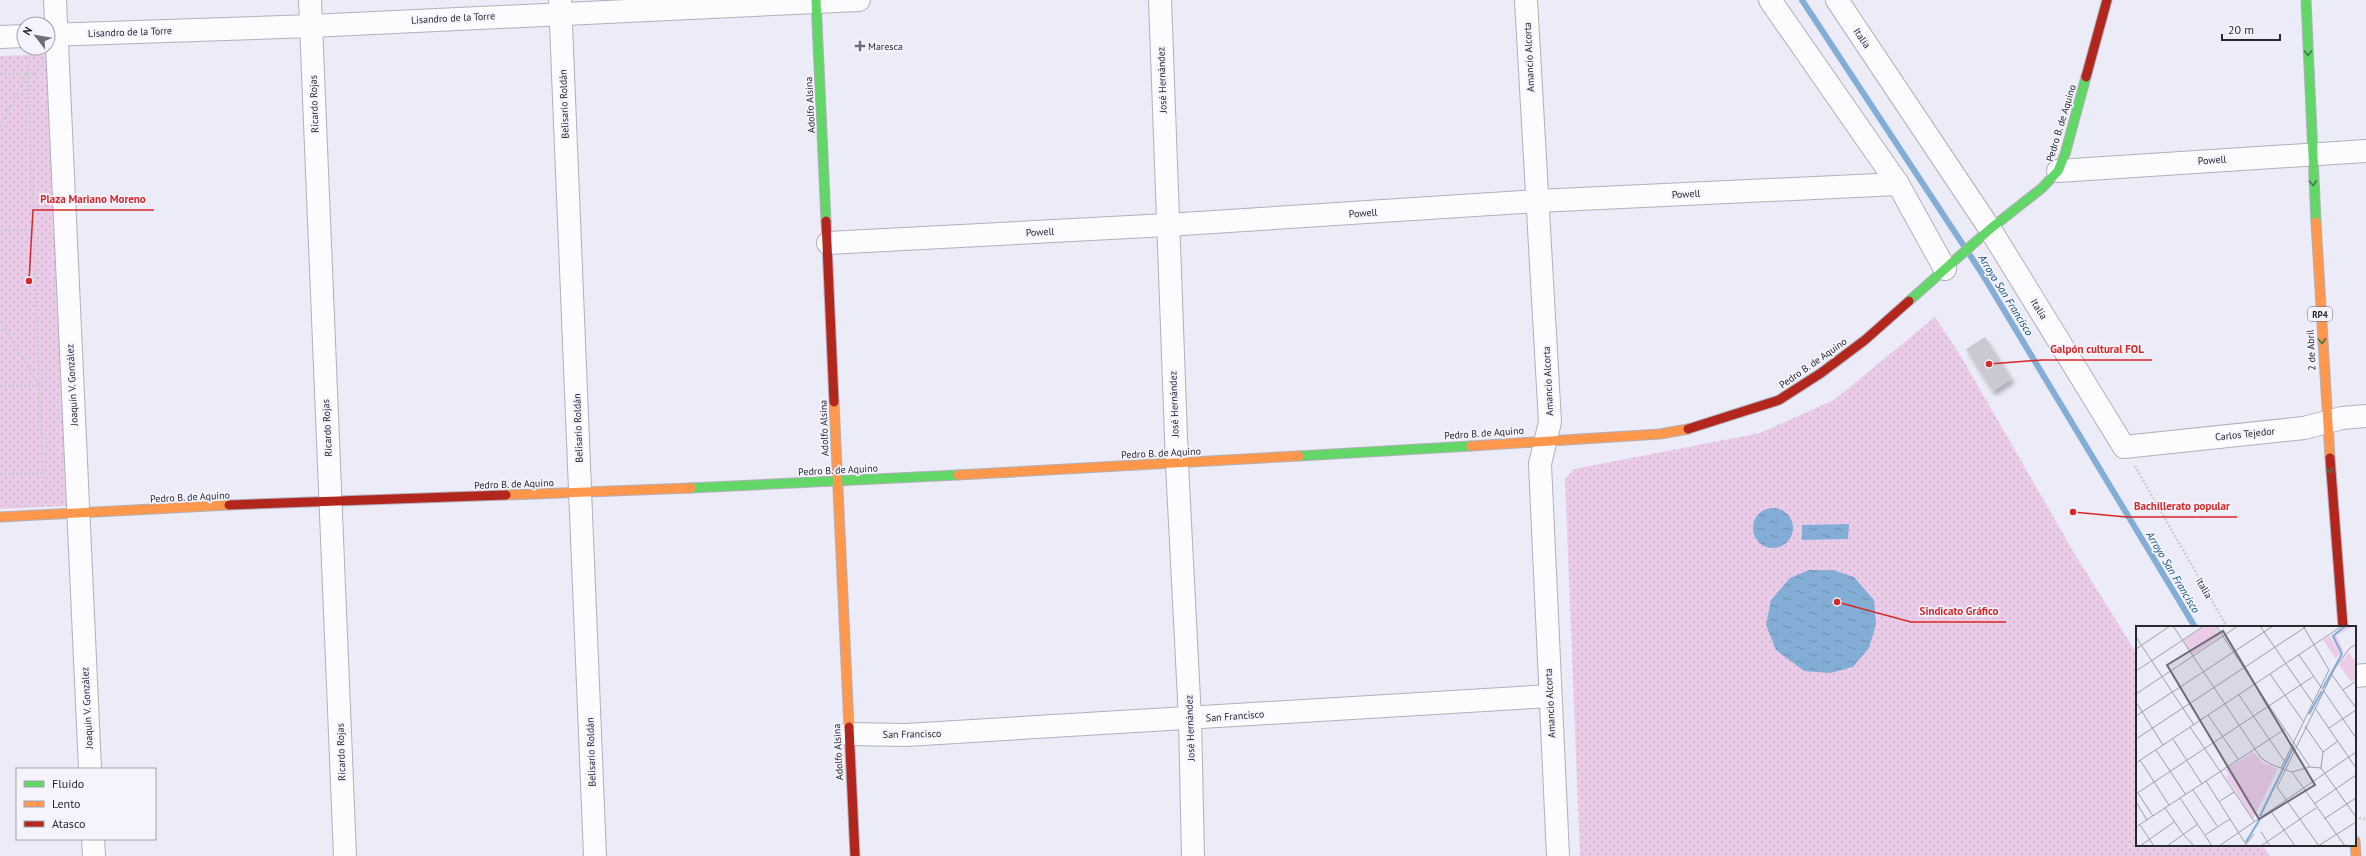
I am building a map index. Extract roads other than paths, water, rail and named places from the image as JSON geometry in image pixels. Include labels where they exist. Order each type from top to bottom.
[{"type":"street","name":"Joaquín V. González","points":[[54,16],[55,0]]},
{"type":"street","name":"Ricardo Rojas","points":[[310,0],[325,407],[331,500],[345,856]]},
{"type":"street","name":"Lisandro de la Torre","points":[[56,35],[311,26],[560,6],[859,0]]},
{"type":"street","name":"José Hernández","points":[[1160,0],[1167,225],[1190,719],[1193,856]]},
{"type":"street","name":"Amancio Alcorta","points":[[1526,0],[1550,422],[1547,440],[1540,464],[1558,856]]},
{"type":"street","points":[[1770,0],[1952,264]]},
{"type":"street","name":"Italia","points":[[1838,0],[2124,446]]},
{"type":"street","name":"Pedro B. de Aquino","points":[[0,517],[331,500],[581,492],[1177,464],[1660,434],[1697,428],[1778,400],[1821,373],[1865,340],[1986,233],[2042,188],[2058,171],[2067,146],[2107,0]]},
{"type":"street","name":"2 de Abril","points":[[2306,0],[2312,154],[2326,421],[2343,626]]},
{"type":"street","name":"Adolfo Alsina","points":[[816,1],[828,243],[836,481],[854,856]]},
{"type":"street","name":"Belisario Roldán","points":[[560,6],[595,856]]},
{"type":"street","points":[[0,37],[16,36]]},
{"type":"street","name":"Joaquín V. González","points":[[53,56],[90,768]]},
{"type":"street","name":"Powell","points":[[2058,171],[2366,151]]},
{"type":"street","name":"Powell","points":[[828,243],[1167,225],[1538,201],[1898,184]]},
{"type":"street","name":"Carlos Tejedor","points":[[2124,446],[2304,428],[2326,421],[2366,416]]},
{"type":"street","points":[[2356,676],[2366,675]]},
{"type":"street","name":"San Francisco","points":[[848,734],[906,735],[1550,696]]},
{"type":"street","points":[[93,840],[94,856]]},
{"type":"street","points":[[2355,846],[2356,856]]},
{"type":"water","points":[[1773,508],[1781,510],[1787,514],[1791,520],[1793,528],[1791,536],[1787,542],[1781,546],[1773,548],[1765,546],[1759,542],[1755,536],[1753,528],[1755,520],[1759,514],[1765,510]]},
{"type":"water","points":[[1849,524],[1848,539],[1802,540],[1802,525]]},
{"type":"water","points":[[1809,570],[1833,570],[1854,577],[1874,600],[1876,625],[1869,648],[1853,667],[1830,673],[1804,671],[1776,650],[1766,625],[1771,600],[1790,578]]},
{"type":"waterway","name":"Arroyo San Francisco","points":[[1802,0],[1981,272],[2194,626]]},
{"type":"place","name":"Maresca","points":[[860,46]]},
{"type":"place","name":"Plaza Mariano Moreno","points":[[29,281]]},
{"type":"place","name":"Galpón cultural FOL","points":[[1989,364]]},
{"type":"place","name":"Bachillerato popular","points":[[2073,512]]},
{"type":"place","name":"Sindicato Gráfico","points":[[1837,602]]}]
